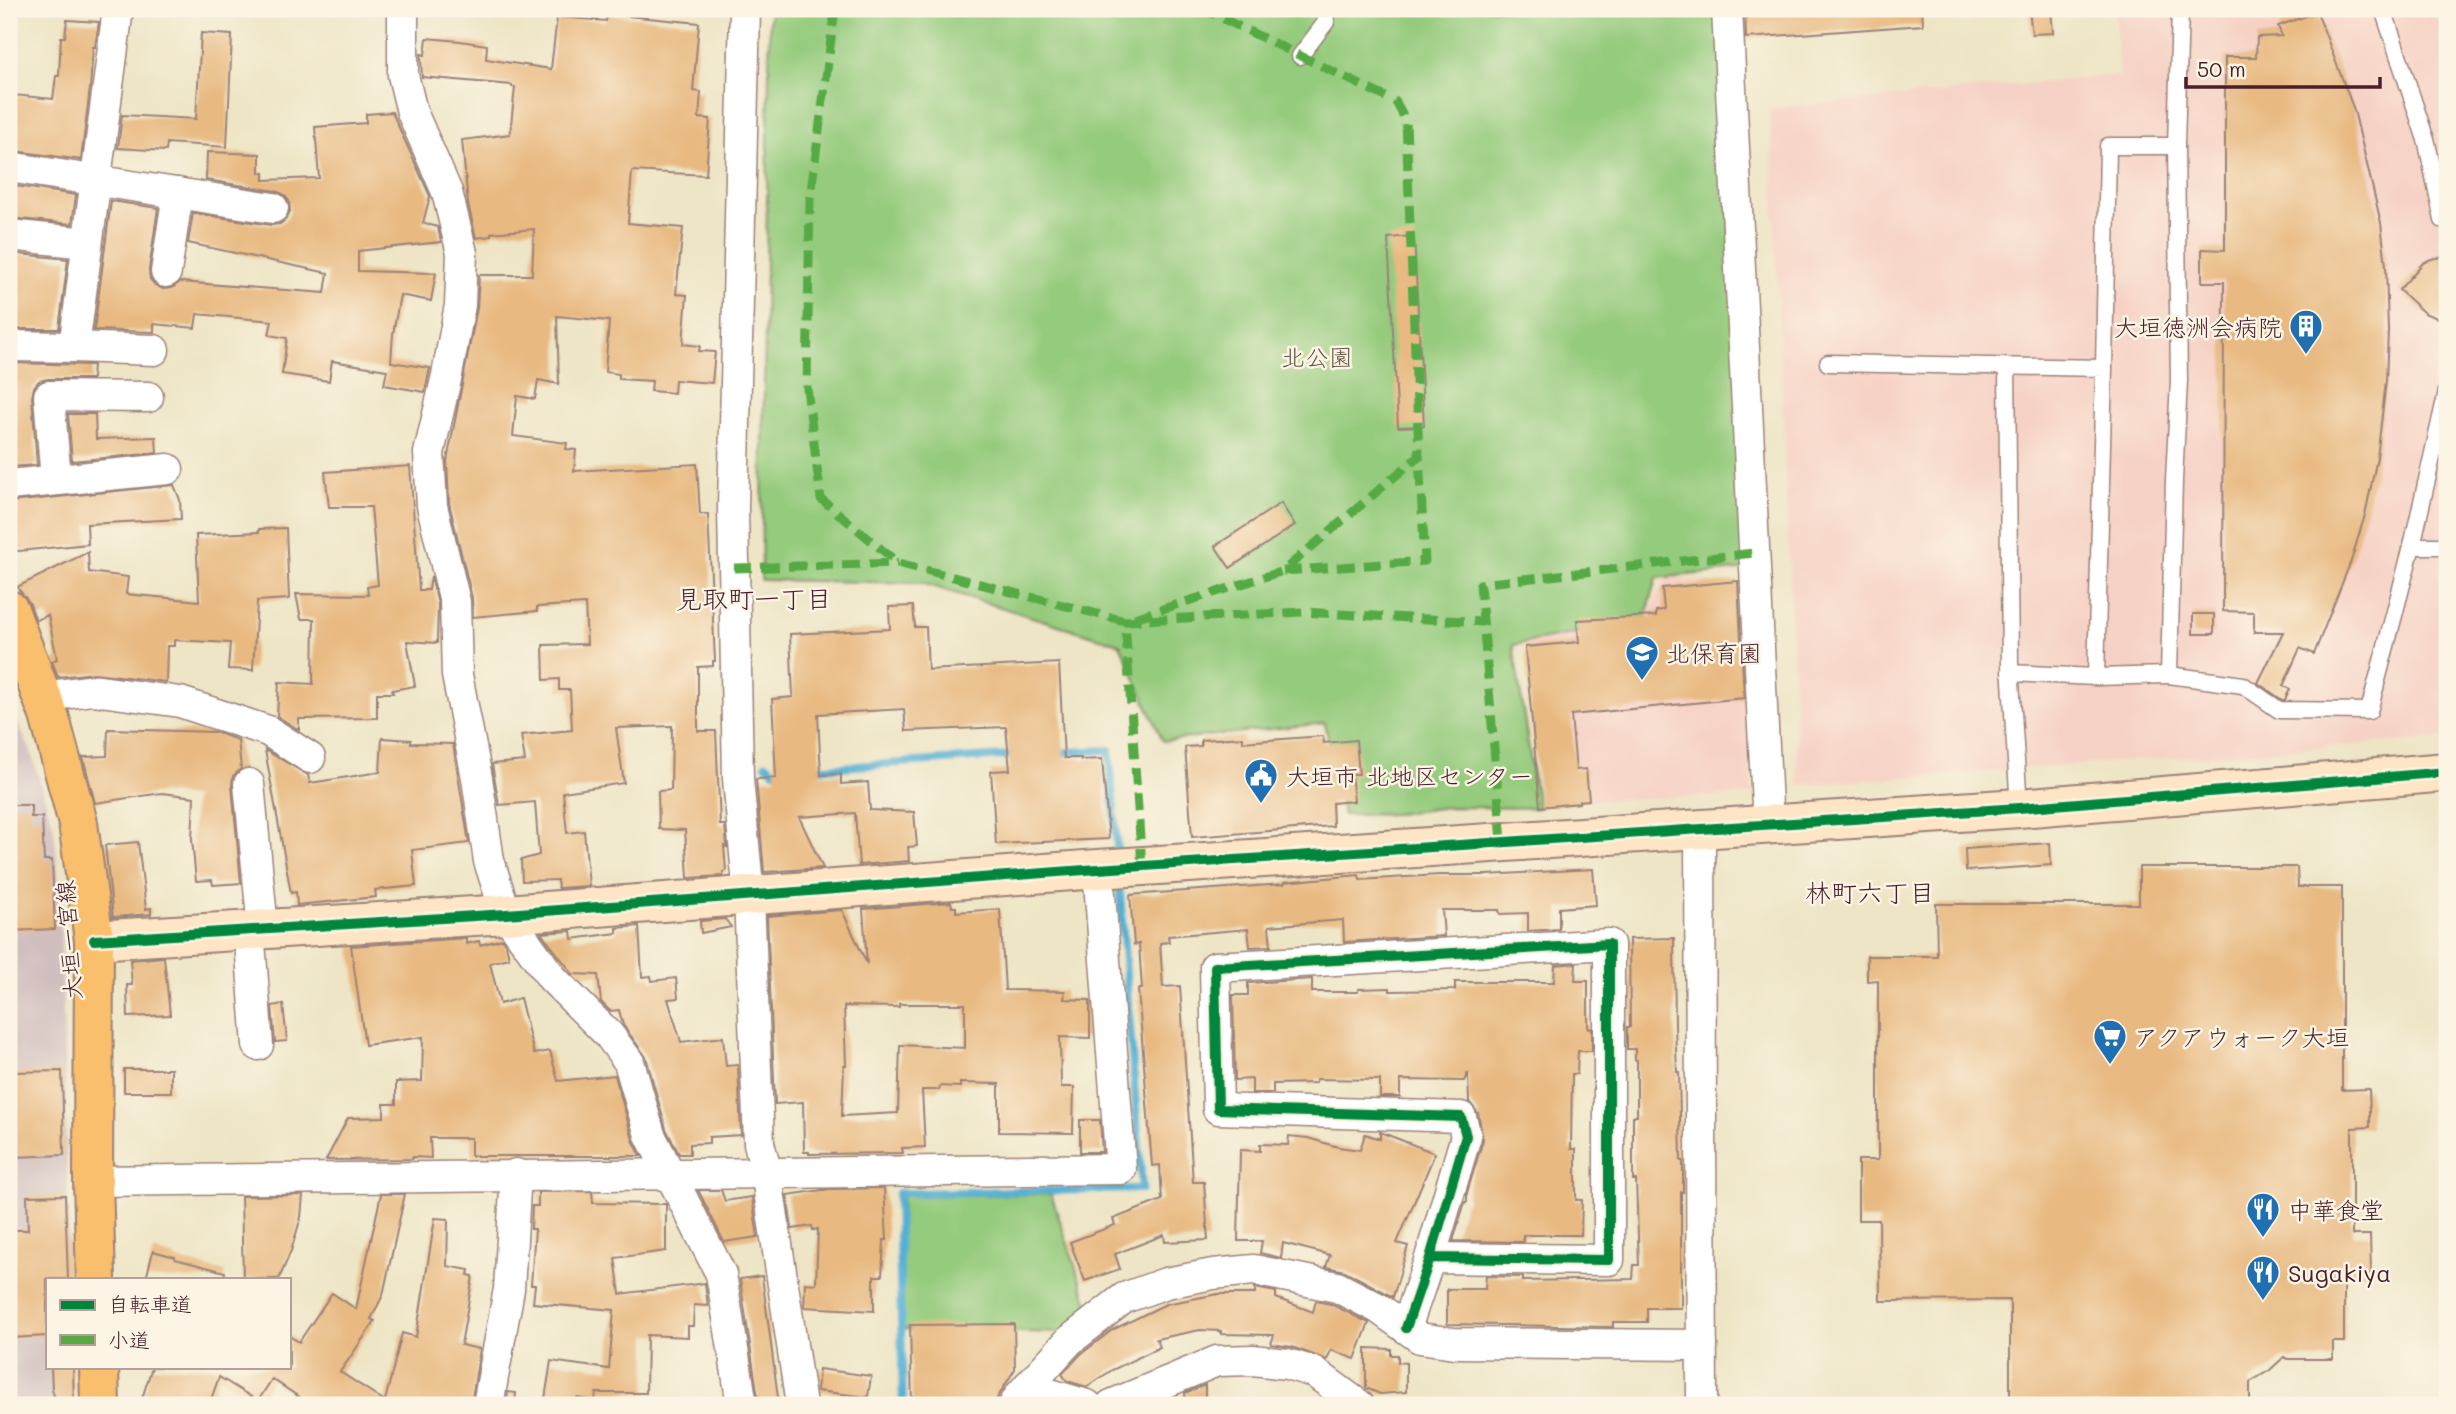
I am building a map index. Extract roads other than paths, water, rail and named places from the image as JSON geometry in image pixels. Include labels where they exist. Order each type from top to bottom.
[{"type":"main road","name":"大垣一宮線","points":[[9,610],[49,715],[78,823],[94,940],[93,1181],[96,1278]]},
{"type":"main road","points":[[99,1368],[100,1405]]},
{"type":"street","points":[[74,347],[118,9]]},
{"type":"street","points":[[403,9],[403,75],[412,112],[447,192],[462,253],[460,305],[429,453],[432,506],[455,602],[457,676],[477,778],[489,861],[506,914],[552,978],[609,1035],[629,1062],[650,1135],[721,1274],[742,1405]]},
{"type":"street","points":[[745,9],[733,508],[738,779],[749,897],[759,1143],[766,1171],[801,1405]]},
{"type":"street","points":[[1727,9],[1768,826]]},
{"type":"street","points":[[9,167],[272,208]]},
{"type":"street","points":[[166,272],[178,193]]},
{"type":"street","points":[[9,236],[87,243]]},
{"type":"street","points":[[9,346],[153,350]]},
{"type":"street","points":[[56,480],[49,396],[149,397]]},
{"type":"street","points":[[9,485],[168,469]]},
{"type":"street","points":[[42,697],[93,690],[180,702],[268,731],[310,758]]},
{"type":"street","points":[[94,940],[749,897],[1098,869],[1768,826],[2447,772]]},
{"type":"street","points":[[249,784],[258,1045]]},
{"type":"street","points":[[1700,829],[1702,1405]]},
{"type":"street","points":[[93,1181],[516,1174],[670,1175],[766,1171],[1121,1169],[1098,869]]},
{"type":"street","points":[[1406,1328],[1466,1136],[1461,1117],[1218,1109],[1215,967],[1609,944],[1609,1260],[1430,1258]]},
{"type":"street","points":[[488,1405],[509,1289],[516,1174]]},
{"type":"street","points":[[1021,1396],[1069,1341],[1124,1298],[1166,1283],[1254,1270],[1336,1287],[1378,1308],[1420,1338],[1454,1343],[1702,1345]]},
{"type":"street","points":[[1111,1405],[1217,1361],[1253,1360],[1287,1363],[1314,1372],[1359,1405]]},
{"type":"street","points":[[1021,1396],[1087,1405]]},
{"type":"lane","points":[[1300,55],[1326,22],[1325,9]]},
{"type":"lane","points":[[2169,675],[2179,381],[2176,146],[2180,9]]},
{"type":"lane","points":[[2383,9],[2427,143],[2443,220],[2447,220]]},
{"type":"lane","points":[[2096,677],[2108,146],[2176,146]]},
{"type":"lane","points":[[1828,363],[2104,368]]},
{"type":"lane","points":[[2007,367],[2011,673],[2019,808]]},
{"type":"lane","points":[[2011,673],[2096,677],[2169,675],[2243,685],[2279,710],[2369,711],[2412,546],[2447,391]]},
{"type":"lane","points":[[2412,546],[2447,546]]},
{"type":"waterway","points":[[1053,753],[1109,750],[1117,847]]},
{"type":"waterway","points":[[812,769],[1019,755]]},
{"type":"waterway","points":[[766,764],[774,771],[785,771]]},
{"type":"waterway","points":[[903,1405],[898,1193],[1142,1189],[1120,892]]},
{"type":"place","name":"大垣徳洲会病院","points":[[2306,356]]},
{"type":"place","name":"北保育園","points":[[1642,682]]},
{"type":"place","name":"大垣市 北地区センター","points":[[1261,805]]},
{"type":"place","name":"アクアウォーク大垣","points":[[2110,1066]]},
{"type":"place","name":"中華食堂","points":[[2263,1239]]},
{"type":"place","name":"Sugakiya","points":[[2263,1302]]},
{"type":"district","name":"見取町一丁目","points":[[754,598]]},
{"type":"district","name":"林町六丁目","points":[[1870,892]]},
{"type":"park label","name":"北公園","points":[[1317,356]]}]
